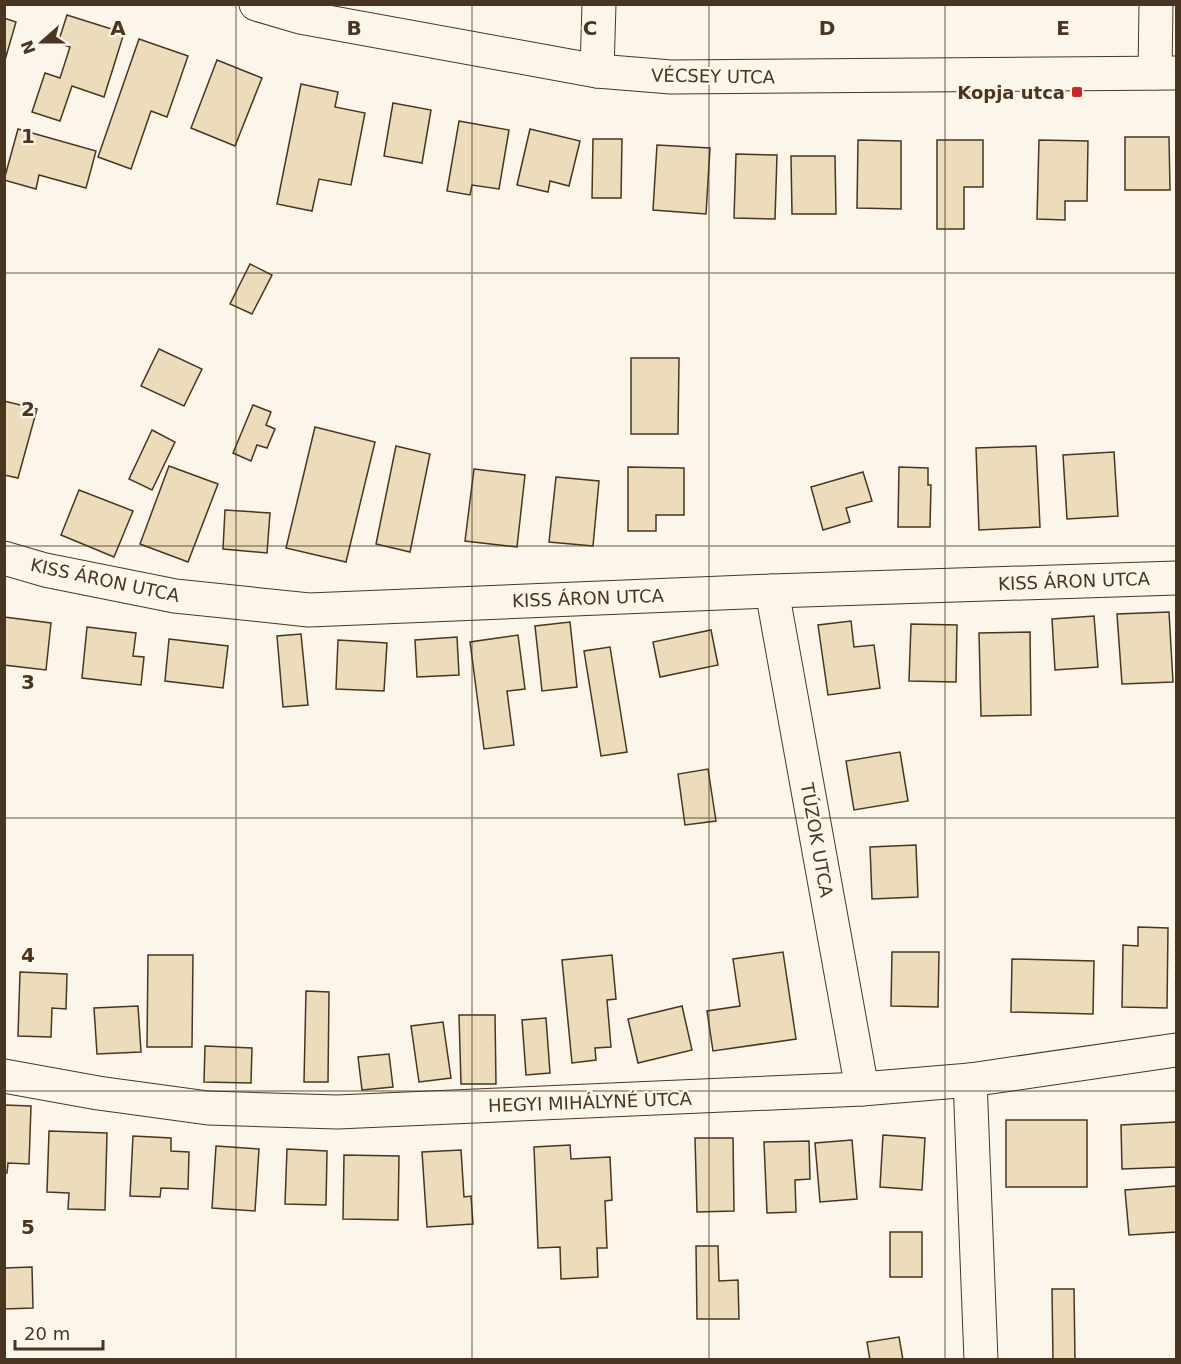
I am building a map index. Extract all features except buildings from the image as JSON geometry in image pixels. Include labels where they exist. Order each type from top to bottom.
[{"type":"street","name":"VÉCSEY UTCA","points":[[256,4],[300,16],[597,71],[671,77],[1166,73]]},
{"type":"street","points":[[597,71],[598,4]]},
{"type":"street","points":[[1156,4],[1166,73]]},
{"type":"street","name":"KISS ÁRON UTCA","points":[[4,558],[45,570],[176,596],[309,610],[772,591],[1176,578]]},
{"type":"street","name":"TÚZOK UTCA","points":[[772,591],[862,1089]]},
{"type":"street","name":"HEGYI MIHÁLYNÉ UTCA","points":[[4,1076],[98,1093],[208,1108],[337,1112],[862,1089],[970,1080],[1176,1050]]},
{"type":"street","points":[[970,1080],[981,1359]]},
{"type":"place","name":"Kopja utca","points":[[1077,92]]}]
